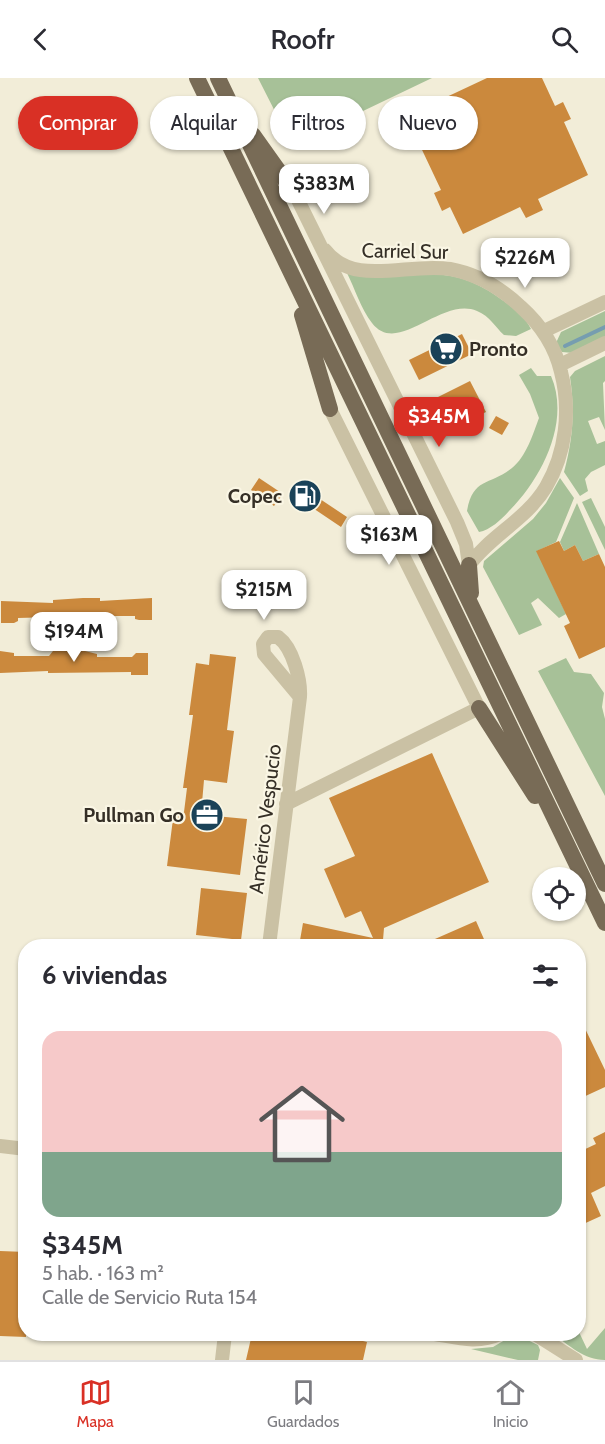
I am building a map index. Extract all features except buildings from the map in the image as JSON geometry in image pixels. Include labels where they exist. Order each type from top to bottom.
[{"type":"main road","points":[[197,78],[605,923]]},
{"type":"main road","points":[[218,78],[227,96]]},
{"type":"main road","points":[[258,142],[295,194]]},
{"type":"main road","points":[[253,150],[605,884]]},
{"type":"main road","points":[[286,262],[330,409]]},
{"type":"main road","points":[[469,564],[471,603]]},
{"type":"main road","points":[[479,708],[514,767],[558,826]]},
{"type":"street","points":[[295,194],[325,250],[458,522],[466,544],[469,564]]},
{"type":"street","name":"Carriel Sur","points":[[325,250],[342,266],[359,271],[422,267],[449,269],[471,274],[493,285],[516,302],[544,331],[560,365],[565,391],[566,418],[562,445],[554,471],[531,508],[469,564]]},
{"type":"street","points":[[544,331],[605,302]]},
{"type":"street","points":[[560,365],[605,343]]},
{"type":"street","points":[[286,804],[479,708],[330,409]]},
{"type":"street","name":"Américo Vespucio","points":[[270,939],[300,697]]},
{"type":"street","points":[[0,1146],[18,1148]]},
{"type":"street","points":[[222,1360],[224,1341]]},
{"type":"street","points":[[546,1341],[576,1360]]},
{"type":"green space","points":[[258,78],[432,78],[394,96],[378,96],[378,104],[366,110],[366,96],[270,96],[270,102]]},
{"type":"green space","points":[[347,273],[387,277],[439,275],[477,284],[512,307],[531,329],[516,336],[504,335],[482,313],[463,309],[449,311],[407,330],[394,333],[382,332],[368,317]]},
{"type":"green space","points":[[605,311],[605,337],[573,353],[562,352],[556,343],[561,332]]},
{"type":"green space","points":[[605,356],[605,381],[603,383],[605,430],[599,417],[588,421],[597,444],[605,441],[605,465],[591,472],[585,479],[588,491],[580,496],[564,472],[572,424],[570,377],[575,371]]},
{"type":"green space","points":[[531,368],[537,376],[551,376],[556,394],[557,412],[550,449],[532,483],[521,498],[499,521],[479,532],[467,511],[473,492],[478,487],[504,474],[517,463],[528,445],[539,418],[530,394],[519,375]]},
{"type":"green space","points":[[560,478],[574,498],[556,542],[537,551],[566,614],[559,618],[538,598],[531,603],[542,625],[519,635],[483,567],[484,561],[533,519],[546,503]]},
{"type":"green space","points":[[591,498],[605,527],[605,550],[582,502]]},
{"type":"green space","points":[[577,503],[599,554],[583,561],[575,545],[564,551],[560,542]]},
{"type":"green space","points":[[566,658],[574,672],[591,674],[604,693],[602,707],[605,719],[605,796],[538,671]]},
{"type":"green space","points":[[605,1328],[605,1360],[584,1355],[563,1341],[583,1341],[587,1349]]},
{"type":"green space","points":[[503,1341],[530,1341],[538,1345],[540,1350],[538,1360],[518,1360],[471,1349],[493,1347]]},
{"type":"waterway","points":[[565,346],[605,327]]},
{"type":"place","name":"Pronto","points":[[446,349]]},
{"type":"place","name":"Copec","points":[[305,496]]},
{"type":"place","name":"Pullman Go","points":[[207,815]]}]
